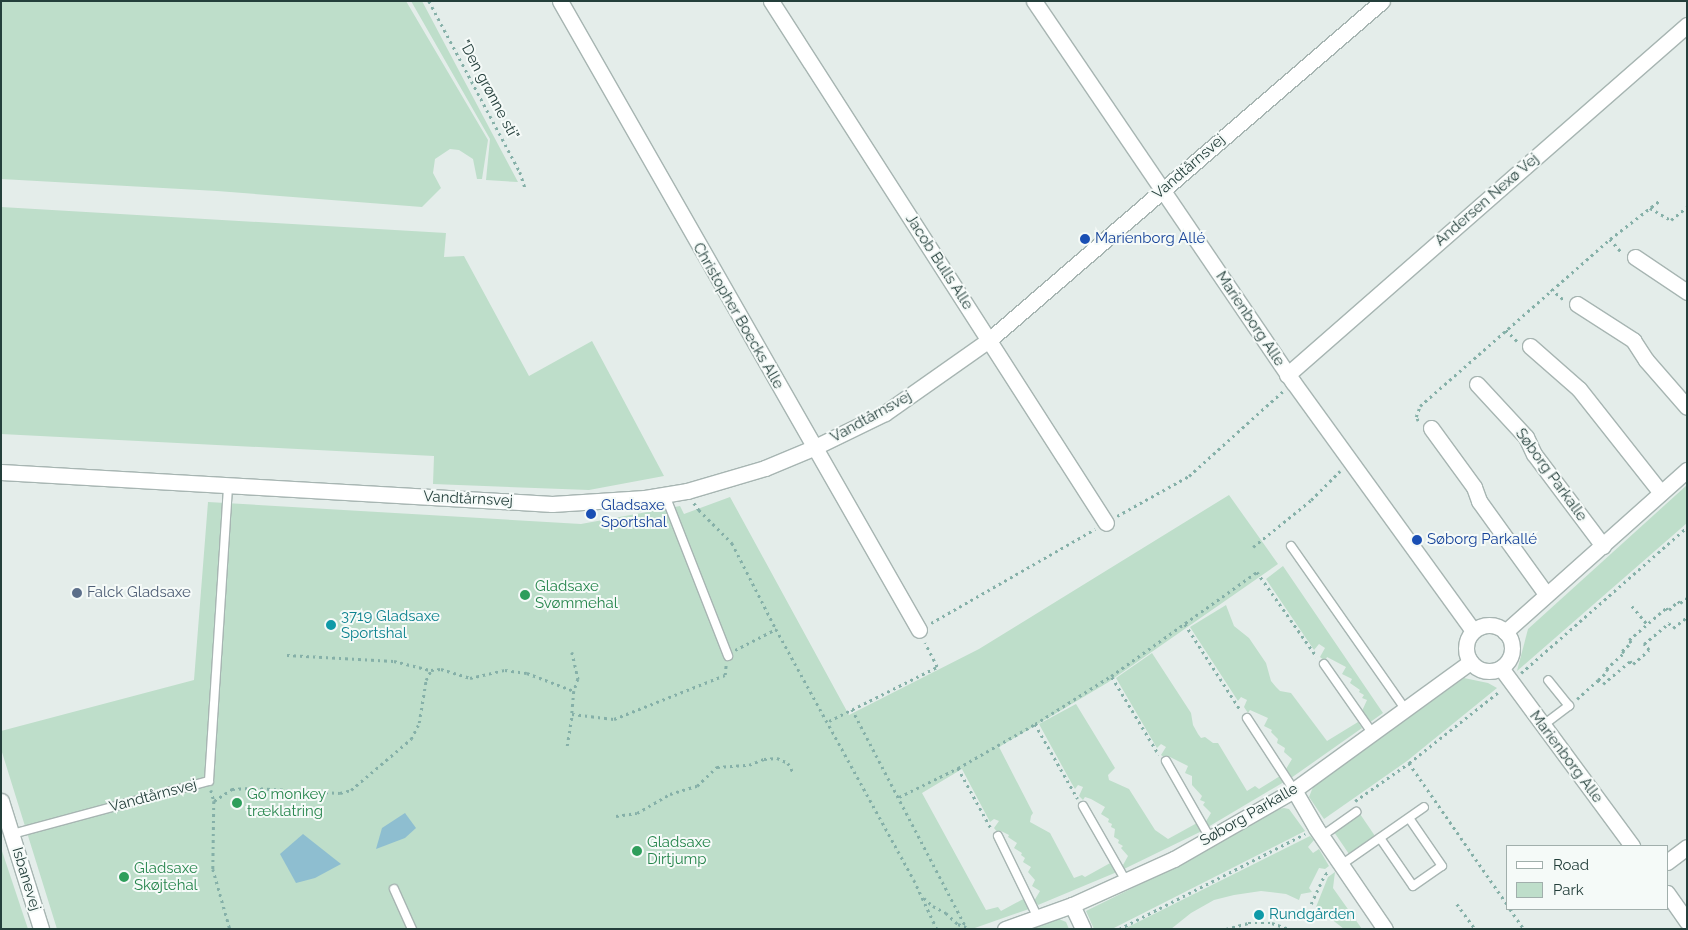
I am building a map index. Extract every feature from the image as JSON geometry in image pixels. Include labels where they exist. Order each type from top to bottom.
[{"type":"street","name":"Christopher Boecks Alle","points":[[560,1],[813,448],[919,630]]},
{"type":"street","name":"Jacob Bulls Alle","points":[[771,1],[1106,523]]},
{"type":"street","name":"Vandtårnsvej","points":[[1,472],[552,504],[613,502],[665,495],[687,491],[765,468],[813,448],[885,413],[989,340],[1382,1]]},
{"type":"street","name":"Marienborg Alle","points":[[1035,2],[1287,375],[1473,631]]},
{"type":"street","name":"Andersen Nexø Vej","points":[[1287,375],[1687,25]]},
{"type":"street","points":[[1635,258],[1687,292]]},
{"type":"street","points":[[1577,304],[1632,340],[1646,360],[1687,407]]},
{"type":"street","points":[[1530,346],[1579,388],[1660,493]]},
{"type":"street","name":"Søborg Parkalle","points":[[1477,384],[1526,437],[1534,454],[1603,546]]},
{"type":"street","points":[[1432,428],[1474,487],[1479,501],[1546,594]]},
{"type":"street","points":[[1505,632],[1687,470]]},
{"type":"street","points":[[1489,625],[1505,632],[1510,640],[1512,651],[1508,660],[1501,668],[1485,671],[1470,662],[1466,646],[1473,631],[1489,625]]},
{"type":"street","name":"Søborg Parkalle","points":[[1005,929],[1072,905],[1174,858],[1294,790],[1470,662]]},
{"type":"street","name":"Marienborg Alle","points":[[1501,668],[1631,845]]},
{"type":"street","points":[[1294,790],[1319,832],[1385,929]]},
{"type":"street","name":"Isbanevej","points":[[1,801],[42,929]]},
{"type":"street","points":[[1668,861],[1687,847]]},
{"type":"street","points":[[1668,894],[1687,922]]},
{"type":"street","points":[[1072,905],[1083,929]]},
{"type":"lane","name":"Vandtårnsvej","points":[[12,834],[209,782],[228,484]]},
{"type":"lane","points":[[665,495],[728,656]]},
{"type":"lane","points":[[1290,546],[1406,710]]},
{"type":"lane","points":[[1324,664],[1373,734]]},
{"type":"lane","points":[[1542,726],[1569,706],[1548,680]]},
{"type":"lane","points":[[1247,718],[1294,790]]},
{"type":"lane","points":[[1166,761],[1210,838]]},
{"type":"lane","points":[[1083,806],[1126,881]]},
{"type":"lane","points":[[1341,864],[1424,807]]},
{"type":"lane","points":[[1319,832],[1356,812]]},
{"type":"lane","points":[[1380,838],[1413,886],[1442,866],[1409,818]]},
{"type":"lane","points":[[998,836],[1038,918]]},
{"type":"lane","points":[[394,889],[412,929]]},
{"type":"path","name":"\"Den grønne sti\"","points":[[430,1],[520,172],[526,190]]},
{"type":"path","points":[[1432,428],[1423,430],[1416,417],[1420,406],[1610,239],[1660,201]]},
{"type":"path","points":[[1650,208],[1671,220],[1687,207]]},
{"type":"path","points":[[1253,547],[1311,500],[1350,462]]},
{"type":"path","points":[[687,491],[699,510],[732,543],[776,629],[829,721],[937,929]]},
{"type":"path","points":[[899,798],[958,768],[1035,724],[1112,676],[1257,572],[1313,654],[1324,664]]},
{"type":"path","points":[[1569,706],[1608,671],[1606,668],[1624,653],[1622,651],[1631,642],[1629,640],[1666,608],[1668,610],[1678,601],[1680,603],[1687,598]]},
{"type":"path","points":[[1632,606],[1647,624]]},
{"type":"path","points":[[1598,680],[1603,684],[1630,661],[1633,664],[1649,650],[1644,644],[1669,623],[1674,628],[1687,617]]},
{"type":"path","points":[[1185,624],[1237,706],[1247,718]]},
{"type":"path","points":[[572,714],[614,719],[725,674],[728,656],[776,629]]},
{"type":"path","points":[[829,721],[937,667],[919,630]]},
{"type":"path","points":[[567,746],[574,692],[578,679],[572,652]]},
{"type":"path","points":[[287,655],[394,661],[431,670],[442,669],[470,678],[505,670],[526,673],[574,692]]},
{"type":"path","points":[[214,800],[232,789],[254,788],[340,793],[351,790],[410,739],[418,723],[426,680],[431,670]]},
{"type":"path","points":[[1112,676],[1158,754],[1166,761]]},
{"type":"path","points":[[852,709],[966,928]]},
{"type":"path","points":[[1035,724],[1083,806]]},
{"type":"path","points":[[616,816],[637,813],[670,794],[697,786],[718,767],[749,766],[764,759],[777,758],[788,763],[793,772]]},
{"type":"path","points":[[1409,763],[1506,903]]},
{"type":"path","points":[[958,768],[988,826],[998,836]]},
{"type":"path","points":[[209,782],[214,800],[213,869],[230,929]]},
{"type":"path","points":[[1119,929],[1319,832]]},
{"type":"path","points":[[1310,904],[1325,874],[1341,864]]},
{"type":"path","points":[[921,895],[932,906],[966,928]]},
{"type":"path","points":[[1457,904],[1475,929]]},
{"type":"path","points":[[1511,910],[1524,929]]},
{"type":"path","points":[[1226,929],[1248,923],[1272,924],[1289,929]]},
{"type":"green space","points":[[1,1],[406,1],[488,140],[482,179],[477,179],[473,159],[459,150],[450,149],[435,159],[433,173],[441,188],[422,207],[217,191],[1,179]]},
{"type":"green space","points":[[411,1],[422,1],[518,182],[486,180],[490,139]]},
{"type":"green space","points":[[1,207],[446,233],[444,257],[464,256],[529,376],[592,341],[664,476],[589,490],[433,484],[434,456],[1,434]]},
{"type":"green space","points":[[1687,485],[1687,523],[1517,671],[1528,629]]},
{"type":"green space","points":[[1229,495],[1278,564],[1107,683],[999,747],[1033,813],[1030,822],[1050,833],[1074,878],[1082,875],[1085,877],[1112,862],[1117,872],[1038,905],[1034,901],[1040,891],[1032,886],[1035,880],[1028,872],[1031,867],[1023,862],[1025,858],[1021,855],[1022,853],[1014,848],[1017,843],[1008,837],[1009,835],[1001,831],[998,833],[994,828],[999,821],[994,819],[990,822],[962,769],[922,793],[986,910],[998,907],[1001,911],[1025,898],[1029,909],[972,929],[57,929],[1,749],[1,731],[194,680],[208,502],[581,524],[680,506],[684,514],[730,497],[849,715],[979,649]]},
{"type":"green space","points":[[1283,566],[1383,713],[1369,723],[1362,711],[1367,700],[1362,698],[1364,695],[1359,692],[1360,690],[1350,683],[1352,679],[1342,674],[1346,667],[1327,657],[1325,661],[1320,657],[1325,648],[1319,644],[1314,650],[1266,579]]},
{"type":"green space","points":[[1226,605],[1234,626],[1249,638],[1266,663],[1271,681],[1280,691],[1291,693],[1327,741],[1358,722],[1362,728],[1291,778],[1286,769],[1292,759],[1284,752],[1285,748],[1277,743],[1278,739],[1271,732],[1272,730],[1264,726],[1268,718],[1250,710],[1248,713],[1244,707],[1247,700],[1241,697],[1238,701],[1190,627]]},
{"type":"green space","points":[[1152,653],[1191,713],[1193,725],[1198,734],[1201,738],[1205,737],[1213,743],[1218,743],[1247,791],[1255,786],[1259,789],[1280,776],[1284,782],[1208,827],[1205,823],[1211,813],[1203,805],[1205,802],[1200,800],[1202,796],[1192,785],[1192,776],[1185,773],[1188,766],[1168,756],[1165,758],[1161,755],[1166,747],[1161,744],[1157,748],[1116,678]]},
{"type":"green space","points":[[1464,678],[1488,683],[1497,688],[1407,761],[1324,819],[1309,797],[1313,787]]},
{"type":"green space","points":[[1076,704],[1115,768],[1108,775],[1109,780],[1129,789],[1155,830],[1168,839],[1197,823],[1202,831],[1124,869],[1123,865],[1128,856],[1121,848],[1123,846],[1118,843],[1119,840],[1114,837],[1115,829],[1108,822],[1109,819],[1101,814],[1105,807],[1085,797],[1083,800],[1079,796],[1083,787],[1078,785],[1075,789],[1039,724]]},
{"type":"green space","points":[[1278,809],[1289,809],[1305,831],[1112,929],[1094,929],[1086,911],[1189,860]]},
{"type":"green space","points":[[1360,814],[1375,836],[1349,854],[1334,832]]},
{"type":"green space","points":[[1310,836],[1314,840],[1308,847],[1313,853],[1319,849],[1329,866],[1325,869],[1319,868],[1309,888],[1312,892],[1301,894],[1299,900],[1286,894],[1261,891],[1234,895],[1214,900],[1191,913],[1171,929],[1124,929]]},
{"type":"green space","points":[[1,848],[28,929],[1,929]]},
{"type":"green space","points":[[1335,872],[1333,888],[1362,929],[1344,929],[1316,907],[1328,877]]},
{"type":"green space","points":[[1059,919],[1066,922],[1069,929],[1028,929]]},
{"type":"water","points":[[405,813],[416,828],[405,838],[376,849],[382,828]]},
{"type":"water","points":[[303,834],[341,864],[315,878],[296,883],[280,854]]},
{"type":"place","name":"Marienborg Allé","points":[[1085,239]]},
{"type":"place","name":"Gladsaxe Sportshal","points":[[591,514]]},
{"type":"place","name":"Søborg Parkallé","points":[[1417,540]]},
{"type":"place","name":"Falck Gladsaxe","points":[[77,593]]},
{"type":"place","name":"Gladsaxe Svømmehal","points":[[525,595]]},
{"type":"place","name":"3719 Gladsaxe Sportshal","points":[[331,625]]},
{"type":"place","name":"Go monkey træklatring","points":[[237,803]]},
{"type":"place","name":"Gladsaxe Dirtjump","points":[[637,851]]},
{"type":"place","name":"Gladsaxe Skøjtehal","points":[[124,877]]},
{"type":"place","name":"Rundgården","points":[[1259,915]]}]
